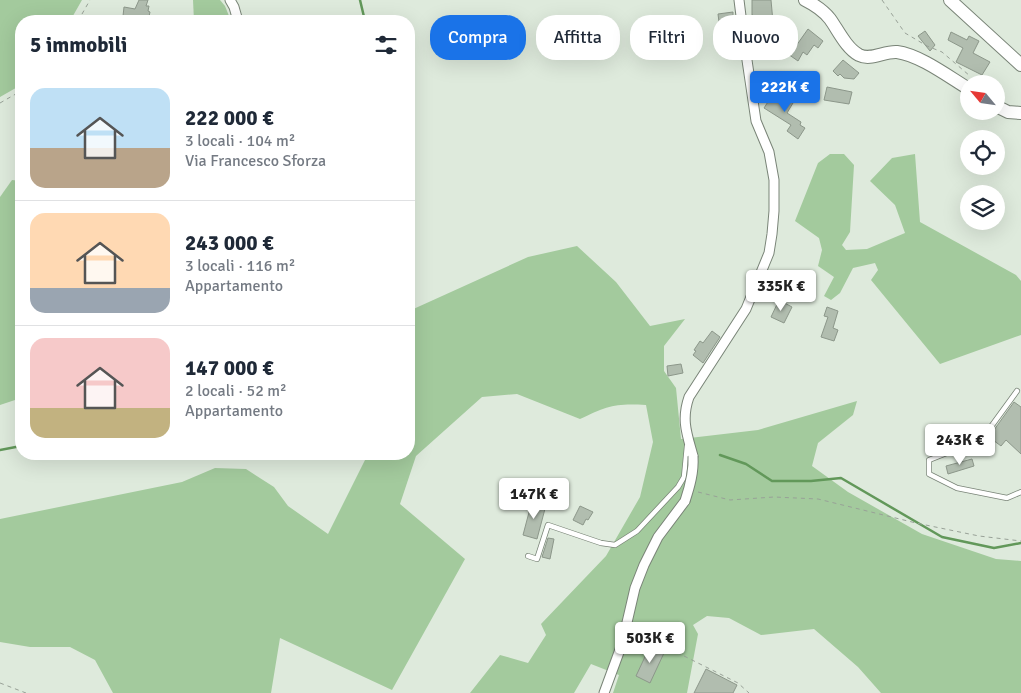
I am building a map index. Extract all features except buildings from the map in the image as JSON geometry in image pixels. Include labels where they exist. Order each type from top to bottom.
[{"type":"main road","points":[[805,0],[817,6],[828,17],[848,46],[858,54],[869,57],[896,52],[916,58],[960,79]]},
{"type":"main road","points":[[950,0],[1021,65]]},
{"type":"main road","points":[[1005,110],[1021,114]]},
{"type":"street","points":[[230,0],[236,15]]},
{"type":"street","points":[[604,693],[627,627],[635,588],[644,565],[658,537],[684,501],[692,478],[693,456],[685,421],[689,398],[746,309],[769,253],[772,234],[774,180],[769,152],[756,121],[739,0]]},
{"type":"lane","points":[[1017,392],[982,439],[929,460],[929,474],[956,488],[1007,498],[1021,492]]},
{"type":"lane","points":[[528,556],[537,559],[548,526],[601,543],[615,545],[637,531],[678,487],[684,477],[688,439]]},
{"type":"path","points":[[81,15],[90,0]]},
{"type":"path","points":[[882,0],[905,33],[927,46],[942,52],[968,75]]},
{"type":"path","points":[[0,103],[15,94]]},
{"type":"path","points":[[678,487],[683,490],[730,500],[774,497],[818,499],[916,523],[979,536],[1021,541]]},
{"type":"path","points":[[627,627],[738,683],[749,693]]},
{"type":"path","points":[[0,683],[26,693]]},
{"type":"green space","points":[[0,0],[82,0],[73,15],[15,15],[15,88],[0,97]]},
{"type":"green space","points":[[193,0],[220,0],[229,15],[194,15]]},
{"type":"green space","points":[[830,154],[844,154],[854,165],[850,232],[842,245],[846,250],[867,249],[905,233],[895,205],[870,181],[892,158],[915,154],[920,222],[1016,275],[1021,281],[1021,335],[940,364],[871,280],[878,270],[875,263],[853,268],[840,293],[831,300],[824,296],[834,277],[818,266],[822,250],[819,238],[795,221],[818,163]]},
{"type":"green space","points":[[12,180],[15,180],[15,400],[0,405],[0,197]]},
{"type":"green space","points":[[577,246],[616,282],[650,326],[685,319],[664,346],[664,371],[676,388],[681,439],[758,430],[857,401],[853,415],[818,443],[812,466],[848,492],[922,534],[996,559],[1021,561],[1021,693],[881,693],[858,667],[814,629],[761,635],[729,618],[707,616],[693,625],[698,634],[687,693],[613,693],[619,675],[591,664],[574,693],[470,693],[500,655],[528,663],[546,635],[541,624],[606,556],[640,497],[653,442],[646,405],[612,406],[580,419],[517,394],[482,397],[416,456],[415,459],[415,308],[528,257]]},
{"type":"green space","points":[[365,460],[415,460],[400,504],[465,559],[392,690],[280,638],[271,693],[113,693],[95,660],[70,647],[30,647],[0,642],[0,519],[182,482],[215,468],[246,469],[274,487],[288,506],[328,534]]},
{"type":"waterway","points":[[360,0],[364,15]]},
{"type":"waterway","points":[[0,450],[15,447]]},
{"type":"waterway","points":[[720,455],[746,464],[772,481],[811,481],[841,478],[942,537],[994,548],[1021,543]]}]
